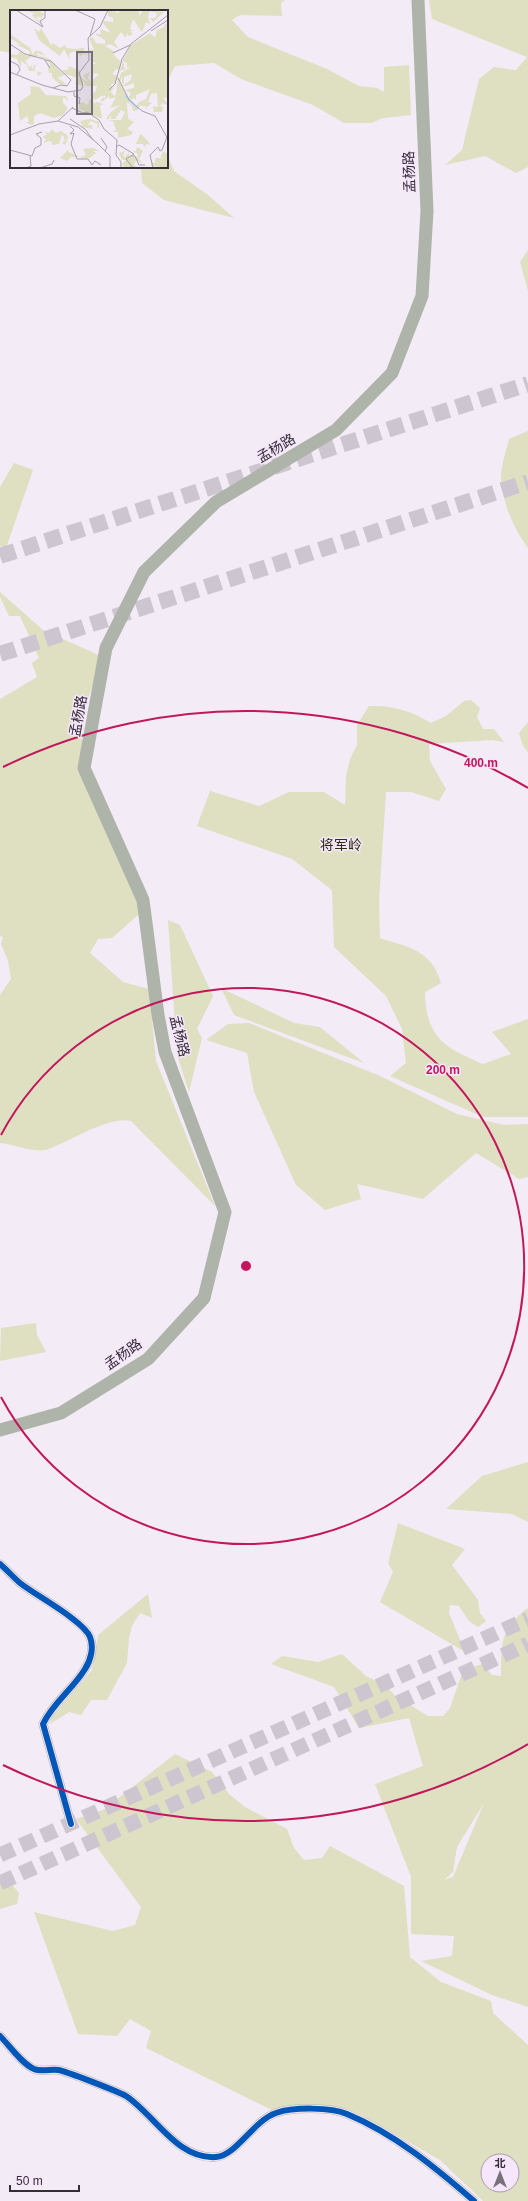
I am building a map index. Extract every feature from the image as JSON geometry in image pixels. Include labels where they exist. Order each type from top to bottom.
[{"type":"main road","name":"孟杨路","points":[[0,1430],[61,1413],[148,1359],[204,1298],[225,1212],[165,1052],[158,1015],[143,900],[84,768],[106,648],[144,572],[216,502],[336,430],[392,373],[422,296],[427,210],[418,0]]},
{"type":"street","points":[[0,1564],[20,1583],[79,1624],[90,1636],[92,1650],[86,1667],[71,1690],[48,1712],[43,1724],[71,1824]]},
{"type":"street","points":[[0,2036],[27,2065],[36,2070],[60,2070],[126,2096],[181,2146],[198,2155],[217,2157],[229,2152],[256,2125],[275,2113],[295,2110],[319,2110],[346,2114],[390,2137],[438,2170],[474,2201]]},
{"type":"green space","points":[[0,0],[285,0],[281,3],[282,16],[240,15],[232,20],[248,37],[327,69],[359,86],[377,88],[384,92],[384,67],[409,65],[411,115],[383,118],[371,123],[344,123],[313,105],[241,79],[214,63],[175,66],[168,80],[168,10],[10,10],[10,53],[0,51]]},
{"type":"green space","points":[[429,0],[528,0],[528,167],[516,173],[485,156],[445,165],[462,150],[479,79],[494,67],[516,70],[527,57],[432,19]]},
{"type":"green space","points":[[168,156],[174,171],[208,195],[234,218],[164,200],[142,183],[141,168],[168,168]]},
{"type":"green space","points":[[528,250],[528,291],[520,262]]},
{"type":"green space","points":[[528,431],[528,548],[514,525],[507,508],[502,490],[501,477],[502,466],[509,439]]},
{"type":"green space","points":[[14,463],[33,470],[6,548],[0,546],[0,487]]},
{"type":"green space","points":[[0,592],[43,630],[103,657],[83,712],[82,755],[139,903],[140,913],[112,938],[98,939],[90,953],[123,982],[149,989],[156,1061],[215,1206],[131,1121],[122,1120],[112,1122],[90,1130],[49,1149],[31,1150],[0,1143],[0,995],[11,979],[8,961],[1,944],[3,937],[0,936],[0,699],[37,677],[32,663],[39,658],[20,616],[9,616],[0,597]]},
{"type":"green space","name":"将军岭","points":[[471,700],[480,708],[477,717],[483,729],[494,729],[504,742],[492,740],[429,744],[430,761],[446,789],[439,801],[411,792],[386,792],[379,901],[380,938],[409,947],[432,963],[441,983],[425,992],[426,1008],[429,1020],[440,1039],[458,1052],[483,1064],[511,1054],[492,1032],[528,1019],[528,1117],[483,1117],[390,1076],[406,1063],[402,1029],[386,996],[334,947],[332,890],[292,859],[197,826],[210,791],[259,806],[289,792],[324,792],[345,805],[346,776],[350,759],[357,745],[357,725],[369,706],[402,710],[417,715],[431,723],[446,716],[464,701]]},
{"type":"green space","points":[[528,722],[528,752],[523,746],[519,733]]},
{"type":"green space","points":[[168,920],[180,925],[213,996],[197,1029],[202,1038],[189,1092],[177,1055]]},
{"type":"green space","points":[[221,988],[294,1023],[320,1027],[364,1063],[234,1015]]},
{"type":"green space","points":[[249,1023],[380,1076],[457,1114],[504,1125],[528,1124],[528,1177],[519,1179],[476,1153],[423,1199],[357,1184],[361,1199],[325,1210],[296,1185],[254,1092],[247,1053],[206,1040],[228,1024]]},
{"type":"green space","points":[[36,1323],[37,1335],[46,1352],[0,1361],[1,1328]]},
{"type":"green space","points":[[528,1462],[528,1522],[512,1514],[446,1509],[482,1476]]},
{"type":"green space","points":[[398,1523],[465,1549],[452,1565],[478,1600],[480,1613],[486,1621],[478,1627],[469,1621],[459,1606],[450,1605],[449,1613],[465,1652],[380,1602],[393,1572],[388,1563]]},
{"type":"green space","points":[[148,1594],[152,1618],[140,1613],[132,1626],[129,1638],[127,1663],[107,1700],[91,1700],[81,1715],[69,1712],[50,1724],[52,1717],[92,1670],[98,1635]]},
{"type":"green space","points":[[528,1608],[528,2007],[492,1995],[421,1961],[452,1956],[454,1936],[411,1934],[411,1877],[375,1784],[423,1766],[409,1718],[359,1728],[334,1687],[271,1664],[282,1656],[318,1662],[342,1654],[366,1676],[387,1686],[394,1695],[428,1716],[443,1716],[450,1708],[463,1670],[482,1664],[492,1675],[501,1676],[501,1655],[504,1638],[507,1630],[519,1615]],"holes":[[[484,1803],[453,1877],[444,1880],[453,1872],[457,1847]]]},
{"type":"green space","points":[[175,1754],[212,1772],[229,1794],[245,1807],[287,1829],[294,1848],[304,1860],[322,1858],[330,1846],[404,1886],[410,1957],[441,1982],[491,2001],[493,2013],[528,2045],[528,2201],[483,2201],[440,2160],[363,2116],[339,2107],[272,2110],[146,2048],[151,2031],[130,2019],[117,2036],[78,2034],[34,1912],[113,1931],[135,1925],[141,1907],[76,1819],[103,1810]]},
{"type":"green space","points":[[3,1874],[19,1893],[17,1904],[0,1909],[0,1878]]},
{"type":"tunnel","points":[[0,556],[528,384]]},
{"type":"tunnel","points":[[0,654],[528,482]]},
{"type":"tunnel","points":[[0,1855],[528,1619]]},
{"type":"tunnel","points":[[0,1883],[528,1644]]},
{"type":"cycle path","points":[[0,1564],[20,1583],[79,1624],[90,1637],[92,1645],[90,1658],[87,1665],[75,1683],[52,1709],[43,1724],[71,1824]]},
{"type":"cycle path","points":[[0,2036],[20,2059],[34,2069],[63,2071],[126,2096],[137,2104],[167,2135],[178,2144],[202,2156],[216,2157],[224,2155],[260,2123],[276,2113],[302,2109],[332,2110],[347,2114],[382,2131],[430,2164],[474,2201]]}]
